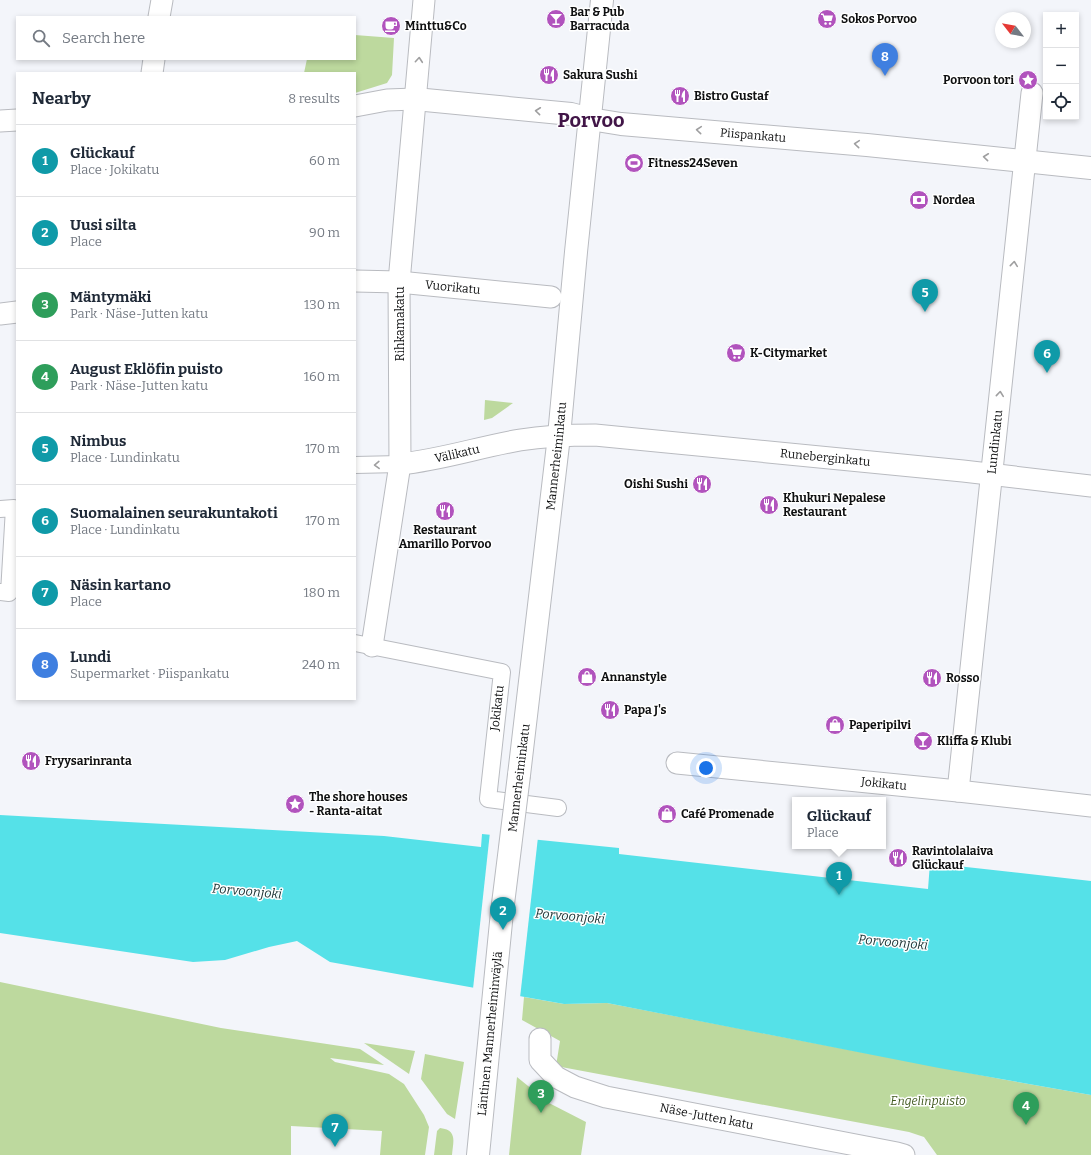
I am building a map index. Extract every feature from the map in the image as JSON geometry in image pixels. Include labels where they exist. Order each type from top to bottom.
[{"type":"main road","name":"Mannerheiminkatu","points":[[502,912],[559,436],[602,0]]},
{"type":"main road","name":"Piispankatu","points":[[415,99],[571,114],[621,124],[874,146],[1091,168]]},
{"type":"main road","name":"Läntinen Mannerheiminväylä","points":[[478,1155],[502,912]]},
{"type":"street","points":[[159,16],[162,0]]},
{"type":"street","name":"Rihkamakatu","points":[[364,645],[400,464],[399,282],[424,0]]},
{"type":"street","points":[[152,72],[154,60]]},
{"type":"street","name":"Lundinkatu","points":[[958,791],[1032,93]]},
{"type":"street","points":[[356,106],[387,100],[415,99]]},
{"type":"street","points":[[0,121],[16,120]]},
{"type":"street","name":"Vuorikatu","points":[[356,281],[399,282],[551,297]]},
{"type":"street","points":[[0,314],[16,312]]},
{"type":"street","name":"Runeberginkatu","points":[[559,436],[595,435],[992,474],[1091,486]]},
{"type":"street","name":"Välikatu","points":[[356,465],[400,464],[424,461],[520,440],[559,436]]},
{"type":"street","points":[[9,593],[10,508]]},
{"type":"street","name":"Jokikatu","points":[[364,645],[502,672],[488,799],[558,808]]},
{"type":"street","name":"Jokikatu","points":[[677,763],[1091,806]]},
{"type":"street","name":"Näse-Jutten katu","points":[[540,1039],[540,1060],[556,1077],[575,1087],[587,1091],[606,1097],[904,1155]]},
{"type":"green space","points":[[356,35],[394,38],[392,75],[387,83],[356,93],[356,72],[304,72],[307,60],[356,60]]},
{"type":"green space","points":[[485,400],[513,403],[492,418],[484,420]]},
{"type":"green space","points":[[0,982],[221,1028],[360,1049],[384,1065],[330,1058],[335,1062],[389,1074],[404,1084],[424,1115],[429,1127],[425,1155],[380,1155],[382,1131],[291,1126],[291,1155],[0,1155]]},
{"type":"green space","name":"Engelinpuisto","points":[[524,997],[564,1004],[607,1003],[1091,1095],[1091,1155],[937,1155],[924,1137],[909,1132],[556,1066],[560,1041],[522,1020]]},
{"type":"green space","points":[[364,1043],[415,1051],[409,1074]]},
{"type":"green space","points":[[425,1054],[464,1062],[455,1119],[447,1114],[421,1079]]},
{"type":"green space","points":[[517,1077],[549,1103],[586,1122],[581,1155],[509,1155]]},
{"type":"green space","points":[[440,1128],[450,1131],[452,1134],[452,1155],[434,1155],[437,1131]]},
{"type":"water","name":"Porvoonjoki","points":[[0,815],[384,836],[481,847],[482,834],[619,848],[619,854],[928,889],[930,863],[1091,881],[1091,1095],[939,1068],[607,1003],[564,1004],[330,962],[297,941],[269,947],[225,960],[193,962],[0,933]]},
{"type":"pier","points":[[490,832],[538,837],[520,998],[473,989]]},
{"type":"place","name":"Bar & Pub Barracuda","points":[[556,19]]},
{"type":"place","name":"Sokos Porvoo","points":[[827,19]]},
{"type":"place","name":"Minttu&Co","points":[[391,26]]},
{"type":"place","name":"Sakura Sushi","points":[[549,75]]},
{"type":"place","name":"Lundi","points":[[885,76]]},
{"type":"place","name":"Porvoon tori","points":[[1028,80]]},
{"type":"place","name":"Bistro Gustaf","points":[[680,96]]},
{"type":"place","name":"Fitness24Seven","points":[[634,163]]},
{"type":"place","name":"Nordea","points":[[919,200]]},
{"type":"place","name":"Nimbus","points":[[925,312]]},
{"type":"place","name":"K-Citymarket","points":[[736,353]]},
{"type":"place","name":"Suomalainen seurakuntakoti","points":[[1047,373]]},
{"type":"place","name":"Oishi Sushi","points":[[702,484]]},
{"type":"place","name":"Khukuri Nepalese Restaurant","points":[[769,505]]},
{"type":"place","name":"Restaurant Amarillo Porvoo","points":[[445,511]]},
{"type":"place","name":"Annanstyle","points":[[587,677]]},
{"type":"place","name":"Rosso","points":[[932,678]]},
{"type":"place","name":"Papa J's","points":[[610,710]]},
{"type":"place","name":"Paperipilvi","points":[[835,725]]},
{"type":"place","name":"Kliffa & Klubi","points":[[923,741]]},
{"type":"place","name":"Fryysarinranta","points":[[31,761]]},
{"type":"place","name":"The shore houses - Ranta-aitat","points":[[295,804]]},
{"type":"place","name":"Café Promenade","points":[[667,814]]},
{"type":"place","name":"Ravintolalaiva Glückauf","points":[[898,858]]},
{"type":"place","name":"Glückauf","points":[[839,895]]},
{"type":"place","name":"Uusi silta","points":[[503,930]]},
{"type":"place","name":"Mäntymäki","points":[[541,1113]]},
{"type":"place","name":"August Eklöfin puisto","points":[[1026,1125]]},
{"type":"place","name":"Näsin kartano","points":[[335,1147]]},
{"type":"district","name":"Porvoo","points":[[591,120]]}]
